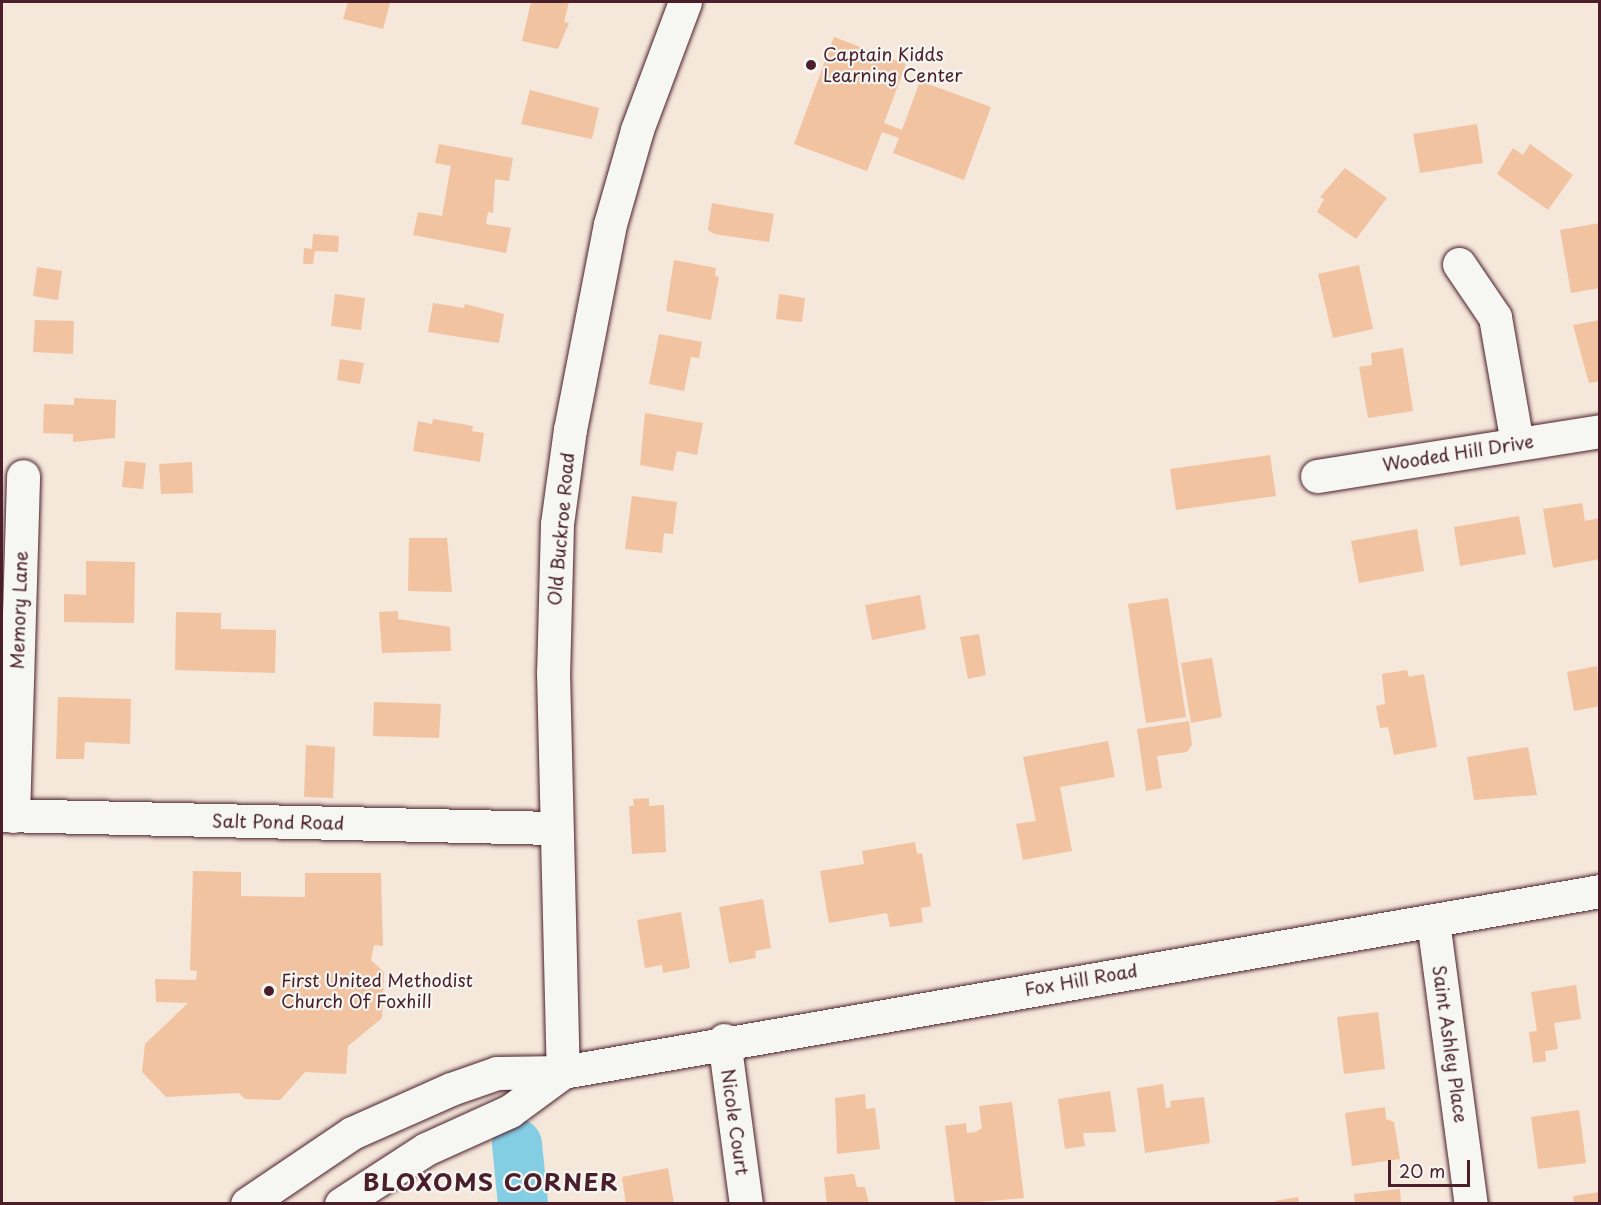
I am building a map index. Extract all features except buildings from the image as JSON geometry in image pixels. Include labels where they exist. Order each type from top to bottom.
[{"type":"main road","name":"Old Buckroe Road","points":[[563,1072],[555,828],[554,583],[570,429],[610,224],[637,130],[685,2]]},
{"type":"main road","points":[[1459,264],[1495,317],[1516,443]]},
{"type":"main road","name":"Wooded Hill Drive","points":[[1317,476],[1599,430]]},
{"type":"main road","name":"Memory Lane","points":[[7,815],[23,476]]},
{"type":"main road","name":"Salt Pond Road","points":[[7,815],[555,828]]},
{"type":"main road","name":"Fox Hill Road","points":[[247,1203],[352,1133],[450,1089],[496,1073],[563,1072],[724,1041],[1599,891]]},
{"type":"main road","name":"Saint Ashley Place","points":[[1433,921],[1471,1203]]},
{"type":"main road","name":"Nicole Court","points":[[724,1041],[746,1203]]},
{"type":"main road","points":[[341,1203],[426,1149],[510,1111],[563,1072]]},
{"type":"green space","points":[[531,1147],[548,1190],[547,1203],[511,1203],[504,1165]]},
{"type":"waterway","points":[[517,1144],[523,1204]]},
{"type":"place","name":"Captain Kidds Learning Center","points":[[811,65]]},
{"type":"place","name":"First United Methodist Church Of Foxhill","points":[[269,991]]},
{"type":"district","name":"BLOXOMS CORNER","points":[[491,1182]]}]
